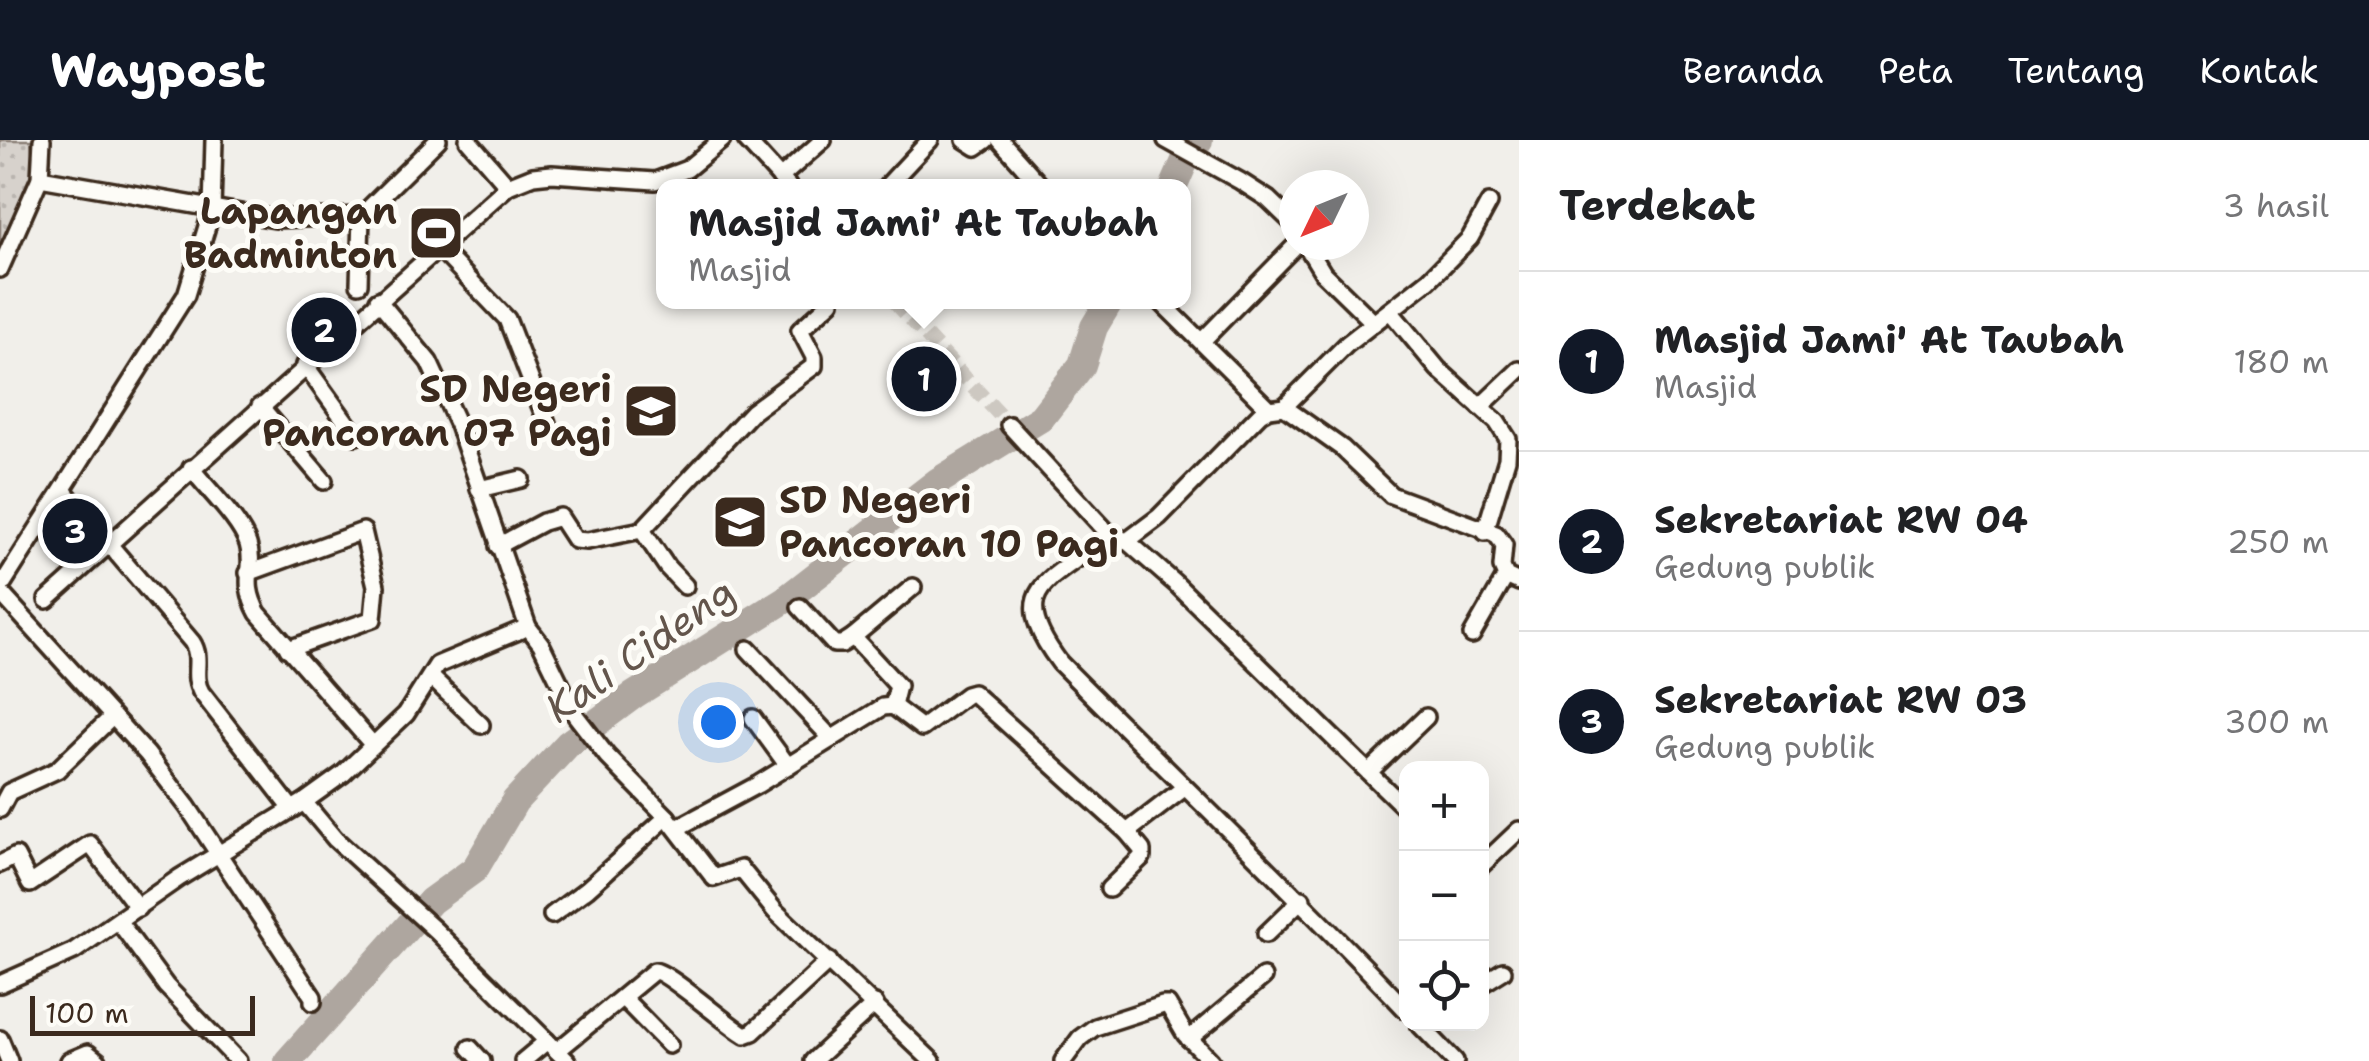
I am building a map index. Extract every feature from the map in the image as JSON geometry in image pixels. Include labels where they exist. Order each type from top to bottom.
[{"type":"street","points":[[0,269],[40,178],[42,140]]},
{"type":"street","points":[[214,140],[212,210],[186,295],[0,590],[147,754],[221,855],[313,1002]]},
{"type":"street","points":[[40,178],[274,219],[361,216],[438,140]]},
{"type":"street","points":[[468,140],[508,186]]},
{"type":"street","points":[[661,179],[688,168],[722,140]]},
{"type":"street","points":[[746,140],[781,179]]},
{"type":"street","points":[[787,179],[823,140]]},
{"type":"street","points":[[894,179],[930,140]]},
{"type":"street","points":[[965,140],[976,147],[986,140]]},
{"type":"street","points":[[1000,140],[1035,179]]},
{"type":"street","points":[[1170,143],[1204,158],[1279,210]]},
{"type":"street","points":[[47,600],[508,186],[532,176],[552,174],[656,181]]},
{"type":"street","points":[[1128,541],[1348,344],[1458,253],[1488,202]]},
{"type":"street","points":[[360,284],[361,216]]},
{"type":"street","points":[[439,248],[506,318],[546,423]]},
{"type":"street","points":[[1202,340],[1281,260]]},
{"type":"street","points":[[1315,260],[1323,273],[1374,323]]},
{"type":"street","points":[[378,300],[429,362],[458,425],[528,627],[541,644],[576,716],[672,823],[714,878],[742,868],[775,911],[932,1061]]},
{"type":"street","points":[[498,546],[560,517],[575,540],[587,542],[642,530],[752,412],[814,366],[814,357],[800,330],[822,309]]},
{"type":"street","points":[[1169,309],[1276,408],[1342,448],[1391,495],[1496,534],[1504,544],[1502,567],[1512,579],[1472,635]]},
{"type":"street","points":[[1390,311],[1438,369],[1504,430],[1508,439],[1506,460],[1485,532]]},
{"type":"street","points":[[306,364],[356,436]]},
{"type":"street","points":[[1480,407],[1519,370]]},
{"type":"street","points":[[260,406],[324,481]]},
{"type":"street","points":[[1009,426],[1110,534],[1128,541],[1399,802]]},
{"type":"street","points":[[191,468],[249,546],[250,597],[288,649],[373,745]]},
{"type":"street","points":[[479,489],[521,478]]},
{"type":"street","points":[[63,490],[192,642],[198,658],[194,682],[200,692],[298,806],[436,931],[557,1051]]},
{"type":"street","points":[[642,530],[666,567],[685,586]]},
{"type":"street","points":[[248,572],[363,532],[376,586],[373,619],[288,649]]},
{"type":"street","points":[[1110,534],[1042,586],[1032,604],[1034,622],[1060,663],[1302,899],[1399,1003]]},
{"type":"street","points":[[800,607],[834,644],[842,644],[913,587]]},
{"type":"street","points":[[0,984],[64,957],[343,774],[406,714],[444,660],[528,627]]},
{"type":"street","points":[[854,637],[895,680],[898,686],[892,706]]},
{"type":"street","points":[[748,649],[832,738]]},
{"type":"street","points":[[430,677],[481,725]]},
{"type":"street","points":[[552,915],[672,823],[788,766],[883,707],[892,706],[922,728],[966,694],[979,696],[1127,832],[1143,854],[1108,889]]},
{"type":"street","points":[[0,810],[9,792],[57,770],[112,716]]},
{"type":"street","points":[[1369,772],[1426,717]]},
{"type":"street","points":[[753,718],[788,766]]},
{"type":"street","points":[[1127,832],[1184,788]]},
{"type":"street","points":[[1489,858],[1519,830]]},
{"type":"street","points":[[0,864],[16,856],[30,884],[90,844],[138,908]]},
{"type":"street","points":[[1266,934],[1302,899]]},
{"type":"street","points":[[120,922],[166,986],[238,1061]]},
{"type":"street","points":[[524,1061],[557,1051],[658,970],[749,1034],[829,961]]},
{"type":"street","points":[[1489,980],[1504,972]]},
{"type":"street","points":[[1190,1039],[1263,977]]},
{"type":"street","points":[[623,998],[668,1045]]},
{"type":"street","points":[[815,1060],[875,1004]]},
{"type":"street","points":[[1063,1061],[1080,1038],[1095,1027],[1163,1005],[1168,1005],[1190,1039],[1211,1061]]},
{"type":"street","points":[[1431,1031],[1454,1061]]},
{"type":"street","points":[[0,1039],[9,1061]]},
{"type":"street","points":[[470,1048],[482,1061]]},
{"type":"street","points":[[69,1061],[88,1054],[98,1061]]},
{"type":"shaded area","points":[[0,140],[31,140],[34,171],[0,260]]},
{"type":"waterway","name":"Kali Cideng","points":[[1177,179],[1199,140]]},
{"type":"waterway","name":"Kali Cideng","points":[[288,1061],[431,901],[475,869],[515,801],[568,744],[634,695],[786,599],[937,482],[1041,418],[1082,365],[1094,327],[1105,309]]},
{"type":"tunnel","points":[[901,309],[1009,425]]},
{"type":"place","name":"Lapangan Badminton","points":[[436,233]]},
{"type":"place","name":"Sekretariat RW 04","points":[[324,330]]},
{"type":"place","name":"Masjid Jami' At Taubah","points":[[924,379]]},
{"type":"place","name":"SD Negeri Pancoran 07 Pagi","points":[[651,411]]},
{"type":"place","name":"SD Negeri Pancoran 10 Pagi","points":[[740,522]]},
{"type":"place","name":"Sekretariat RW 03","points":[[75,531]]}]
